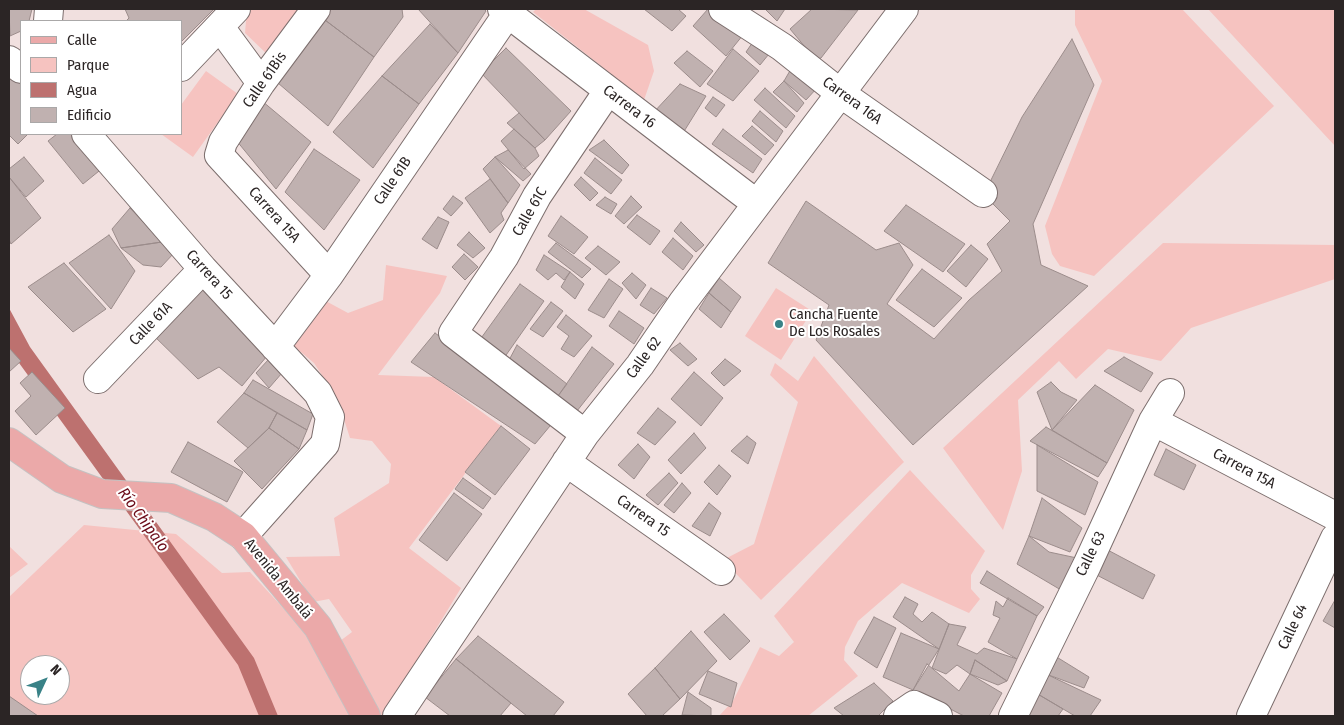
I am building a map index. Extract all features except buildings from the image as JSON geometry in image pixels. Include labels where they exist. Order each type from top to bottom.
[{"type":"main road","name":"Avenida Ambalá","points":[[9,442],[62,479],[102,494],[170,498],[214,517],[243,536],[318,627],[366,716]]},
{"type":"street","name":"Calle 61Bis","points":[[219,155],[223,142],[261,83],[316,9]]},
{"type":"street","name":"Carrera 16A","points":[[723,9],[782,47],[840,94],[983,193]]},
{"type":"street","name":"Calle 62","points":[[397,716],[585,434],[640,365],[683,302],[904,9]]},
{"type":"street","name":"Carrera 16","points":[[505,11],[757,204]]},
{"type":"street","name":"Calle 61B","points":[[275,347],[328,275],[505,11]]},
{"type":"street","points":[[182,66],[228,18],[261,83]]},
{"type":"street","points":[[9,60],[20,68]]},
{"type":"street","name":"Calle 61C","points":[[585,434],[453,333],[504,257],[537,196],[608,91]]},
{"type":"street","name":"Carrera 15","points":[[87,135],[203,269],[318,393],[330,417],[325,444],[243,536]]},
{"type":"street","name":"Carrera 15A","points":[[219,155],[328,275]]},
{"type":"street","name":"Calle 61A","points":[[98,379],[203,269]]},
{"type":"street","name":"Calle 63","points":[[1013,716],[1087,565],[1153,421],[1170,393]]},
{"type":"street","name":"Carrera 15A","points":[[1153,421],[1335,516]]},
{"type":"street","name":"Carrera 15","points":[[566,462],[721,571]]},
{"type":"street","name":"Calle 64","points":[[1251,716],[1335,538]]},
{"type":"street","points":[[898,716],[914,705],[935,714]]},
{"type":"green space","points":[[247,9],[311,9],[270,57],[245,33]]},
{"type":"green space","points":[[536,9],[584,9],[648,45],[654,71],[644,100],[533,12]]},
{"type":"green space","points":[[1075,9],[1182,9],[1274,106],[1094,276],[1060,266],[1052,254],[1045,226],[1102,81],[1075,25]]},
{"type":"green space","points":[[1208,9],[1335,9],[1335,146]]},
{"type":"green space","points":[[206,71],[238,94],[193,157],[162,135],[182,135],[182,104]]},
{"type":"green space","points":[[1163,243],[1335,245],[1335,279],[1191,328],[1161,361],[1108,349],[1076,379],[1059,361],[1018,400],[1022,471],[1003,530],[943,448]]},
{"type":"green space","points":[[386,265],[447,276],[440,293],[378,375],[434,377],[501,426],[409,548],[461,588],[383,716],[376,716],[336,644],[352,632],[329,599],[313,602],[286,557],[340,556],[334,518],[389,483],[391,464],[372,441],[350,438],[337,398],[314,363],[289,342],[322,299],[348,313],[383,300]]},
{"type":"green space","name":"Cancha Fuente De Los Rosales","points":[[776,288],[812,311],[781,360],[745,336]]},
{"type":"green space","points":[[814,356],[904,462],[761,600],[723,560],[754,544],[798,402],[770,375],[775,363],[798,381]]},
{"type":"green space","points":[[910,470],[985,551],[971,575],[971,589],[980,599],[969,613],[902,583],[858,621],[845,647],[844,660],[858,676],[808,716],[719,716],[733,701],[760,647],[779,656],[794,642],[774,616]]},
{"type":"green space","points":[[84,525],[176,534],[222,573],[250,572],[309,636],[356,716],[9,716],[9,597]]},
{"type":"green space","points":[[9,546],[28,564],[9,578]]},
{"type":"water","name":"Río Chipalo","points":[[9,308],[30,347],[254,658],[278,716],[259,716],[238,665],[14,356],[9,347]]},
{"type":"place","name":"Cancha Fuente De Los Rosales","points":[[779,324]]}]
